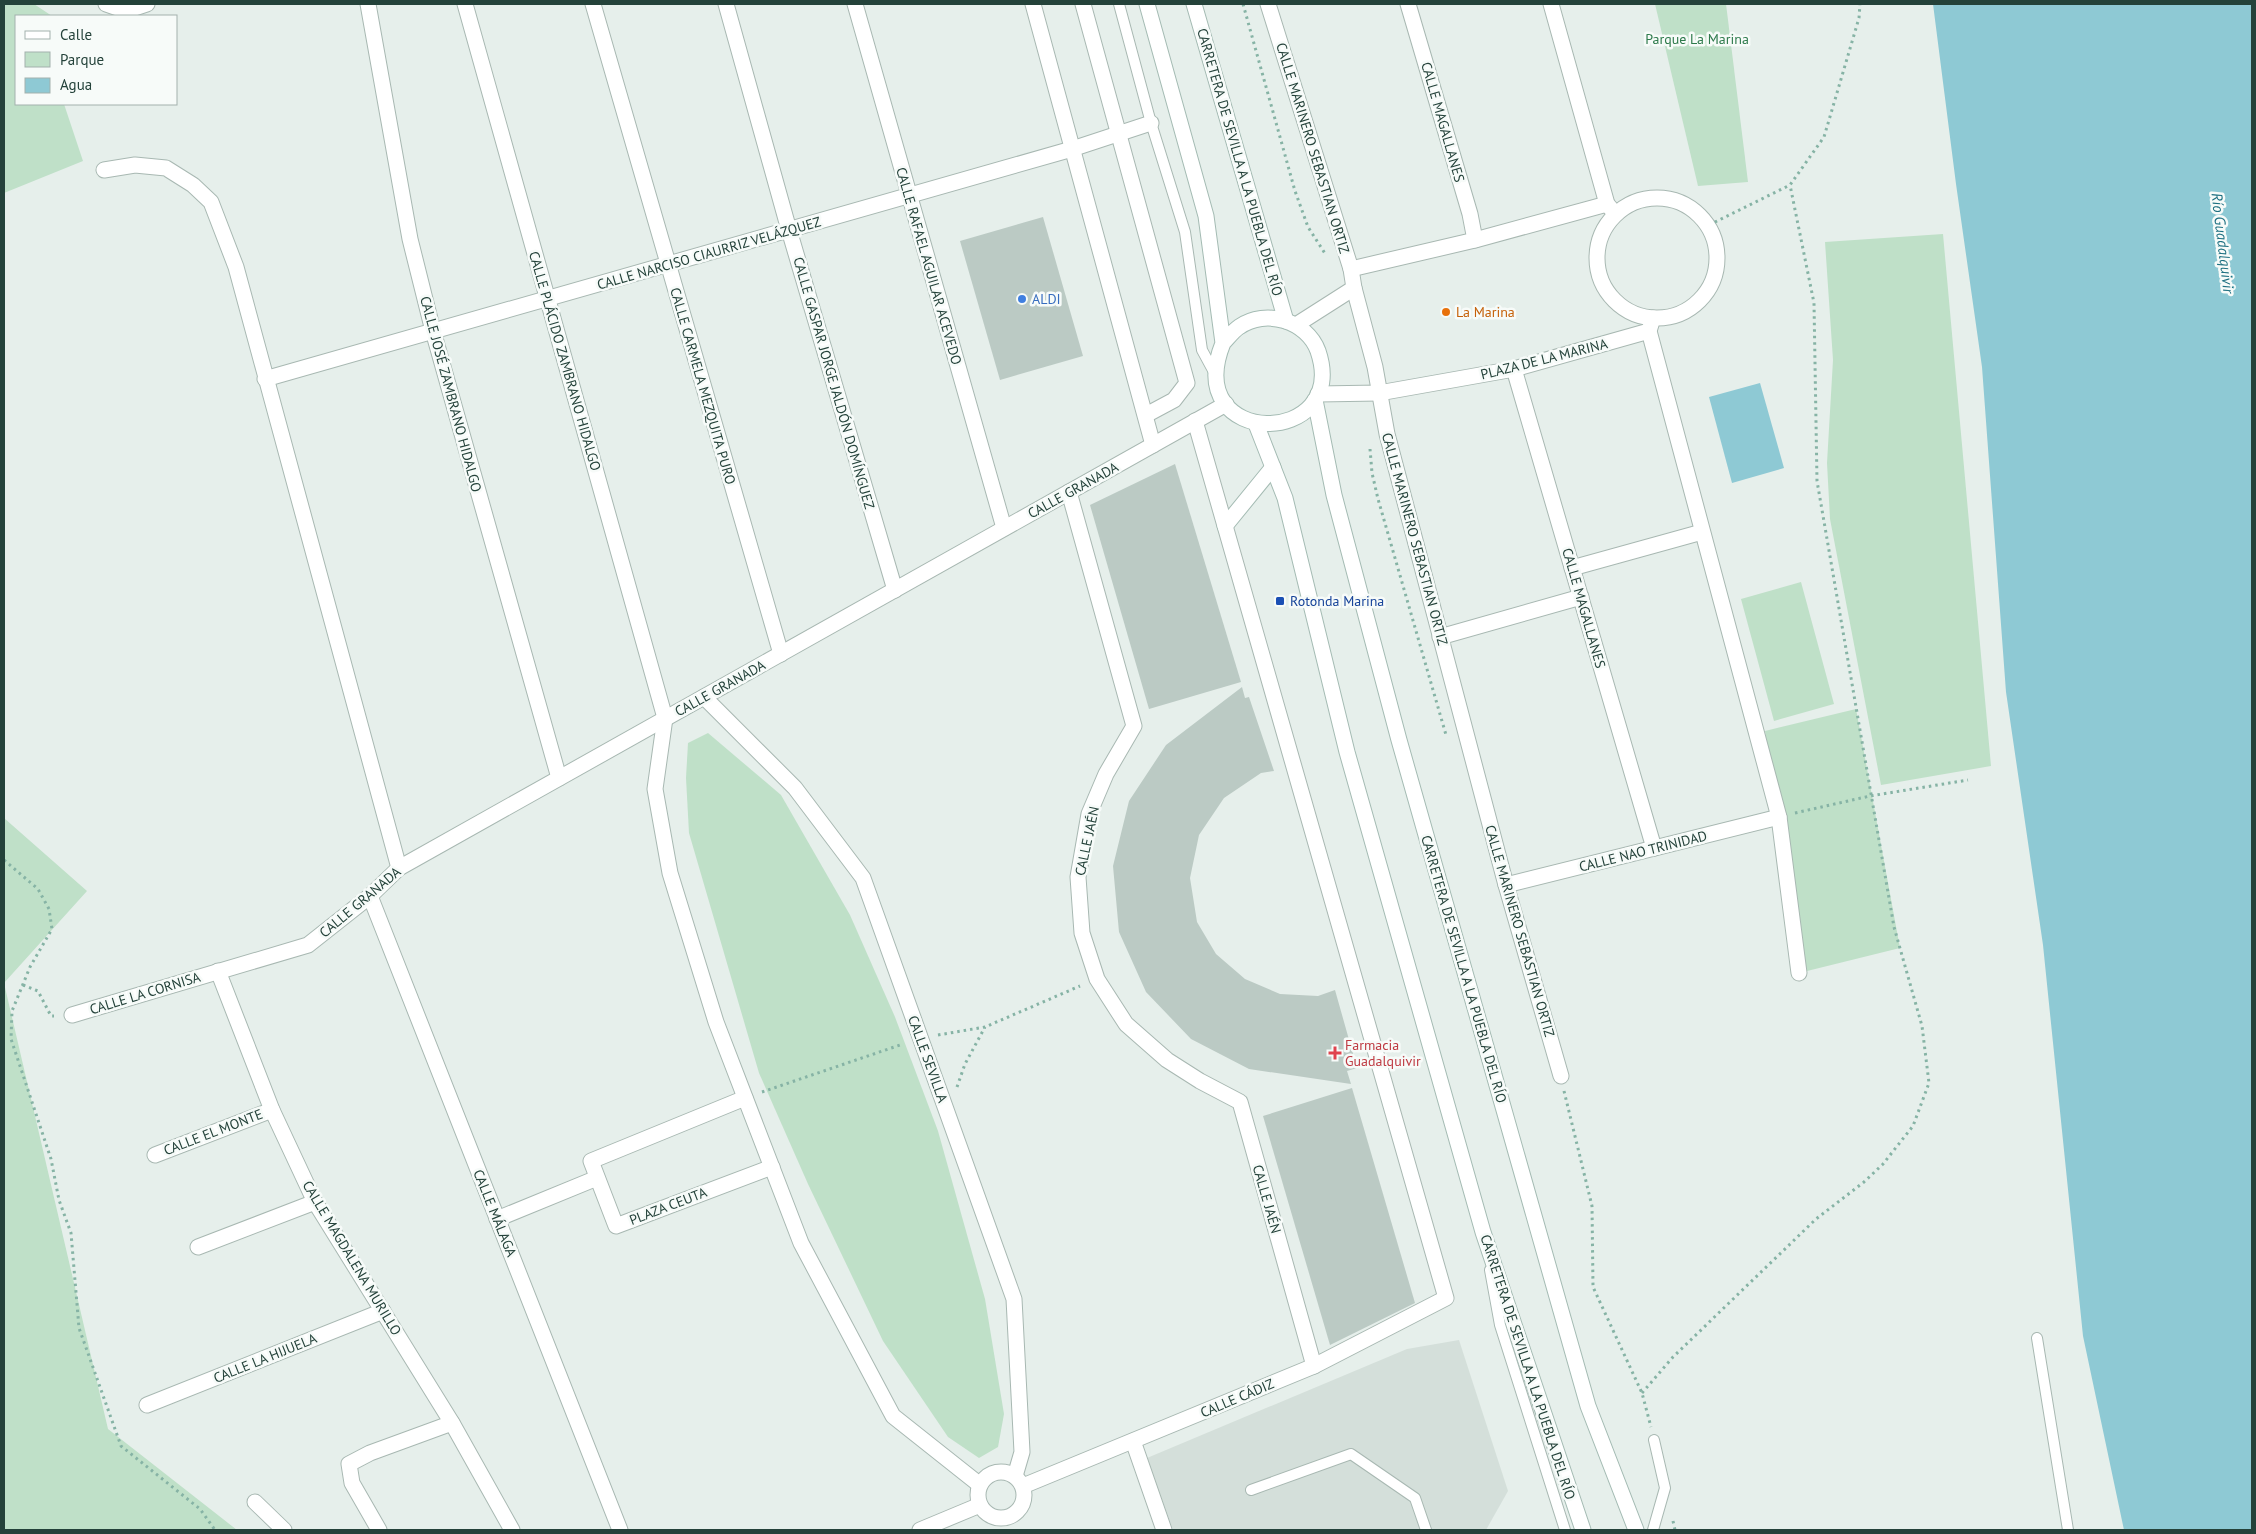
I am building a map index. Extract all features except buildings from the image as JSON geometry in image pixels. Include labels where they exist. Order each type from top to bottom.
[{"type":"street","points":[[106,4],[126,11],[147,4]]},
{"type":"street","name":"CALLE JOSÉ ZAMBRANO HIDALGO","points":[[368,4],[410,239],[432,331],[559,778]]},
{"type":"street","name":"CALLE PLÁCIDO ZAMBRANO HIDALGO","points":[[465,4],[665,718]]},
{"type":"street","name":"CALLE CARMELA MEZQUITA PURO","points":[[593,4],[781,654]]},
{"type":"street","name":"CALLE GASPAR JORGE JALDÓN DOMÍNGUEZ","points":[[726,4],[789,230],[895,590]]},
{"type":"street","name":"CALLE RAFAEL AGUILAR ACEVEDO","points":[[855,4],[1004,528]]},
{"type":"street","points":[[1034,4],[1153,445]]},
{"type":"street","points":[[1083,4],[1187,383],[1174,400],[1146,415]]},
{"type":"street","points":[[1147,4],[1206,216],[1223,343]]},
{"type":"street","name":"CARRETERA DE SEVILLA A LA PUEBLA DEL RÍO","points":[[1194,4],[1291,323]]},
{"type":"street","name":"CALLE MARINERO SEBASTIAN ORTIZ","points":[[1268,4],[1352,269],[1354,288],[1375,367],[1387,434],[1506,885],[1561,1076]]},
{"type":"street","name":"CALLE MAGALLANES","points":[[1408,4],[1470,214],[1475,240]]},
{"type":"street","points":[[1551,4],[1611,209],[1597,248],[1597,269],[1604,287],[1616,303],[1651,325],[1702,532],[1779,817],[1799,973]]},
{"type":"street","name":"CALLE NARCISO CIAURRIZ VELÁZQUEZ","points":[[266,379],[1072,149],[1151,122]]},
{"type":"street","points":[[104,170],[135,165],[166,168],[193,185],[211,202],[236,267],[399,868]]},
{"type":"street","points":[[1352,269],[1611,209],[1647,198],[1665,198],[1682,202],[1697,211],[1709,225],[1716,242],[1718,261],[1714,280],[1704,296],[1690,309],[1651,325]]},
{"type":"street","points":[[1291,323],[1354,288]]},
{"type":"street","points":[[1275,318],[1291,323],[1314,342],[1323,367],[1322,383],[1316,397],[1301,415],[1291,421],[1275,425],[1256,424],[1240,417],[1226,404],[1219,392],[1215,374],[1216,360],[1223,343],[1239,326],[1257,319],[1275,318]]},
{"type":"street","name":"PLAZA DE LA MARINA","points":[[1316,397],[1379,393],[1514,369],[1651,325]]},
{"type":"street","name":"CALLE MAGALLANES","points":[[1514,369],[1654,848]]},
{"type":"street","name":"CARRETERA DE SEVILLA A LA PUEBLA DEL RÍO","points":[[1316,397],[1334,495],[1399,740],[1585,1396],[1636,1530]]},
{"type":"street","name":"CALLE GRANADA","points":[[218,971],[308,945],[370,896],[399,868],[1226,404]]},
{"type":"street","points":[[1195,421],[1225,526]]},
{"type":"street","name":"CARRETERA DE SEVILLA A LA PUEBLA DEL RÍO","points":[[1256,424],[1285,498],[1347,752],[1483,1232],[1583,1530]]},
{"type":"street","points":[[1225,526],[1273,467]]},
{"type":"street","name":"CALLE JAÉN","points":[[1069,492],[1134,726],[1106,774],[1089,814],[1078,877],[1082,933],[1097,979],[1126,1024],[1167,1060],[1200,1081],[1240,1102],[1314,1366]]},
{"type":"street","name":"CALLE CÁDIZ","points":[[1019,1481],[1134,1441],[1314,1366],[1446,1298],[1225,526]]},
{"type":"street","points":[[1572,568],[1702,532]]},
{"type":"street","points":[[1440,637],[1581,597]]},
{"type":"street","name":"CALLE SEVILLA","points":[[704,697],[795,788],[863,878],[1014,1299],[1022,1452],[1019,1481]]},
{"type":"street","points":[[665,718],[655,789],[670,872],[716,1022],[801,1243],[893,1416],[980,1485]]},
{"type":"street","name":"CALLE NAO TRINIDAD","points":[[1506,885],[1779,817]]},
{"type":"street","name":"CALLE MÁLAGA","points":[[370,896],[620,1530]]},
{"type":"street","name":"CALLE LA CORNISA","points":[[72,1014],[218,971]]},
{"type":"street","name":"CALLE MAGDALENA MURILLO","points":[[218,971],[272,1110],[315,1202],[452,1424],[512,1530]]},
{"type":"street","name":"PLAZA CEUTA","points":[[745,1098],[591,1161],[616,1226],[772,1167]]},
{"type":"street","name":"CALLE EL MONTE","points":[[155,1155],[272,1110]]},
{"type":"street","points":[[497,1219],[598,1178]]},
{"type":"street","points":[[198,1247],[315,1202]]},
{"type":"street","name":"CALLE LA HIJUELA","points":[[147,1405],[383,1311]]},
{"type":"street","points":[[379,1530],[352,1483],[349,1464],[370,1453],[452,1424]]},
{"type":"street","points":[[1134,1441],[1164,1530]]},
{"type":"street","points":[[1003,1472],[1019,1481],[1024,1498],[1012,1524],[987,1514],[980,1505],[978,1495],[980,1485],[989,1475],[1003,1472]]},
{"type":"street","points":[[255,1502],[284,1530]]},
{"type":"street","points":[[920,1530],[980,1505]]},
{"type":"lane","points":[[1119,4],[1151,122],[1185,232],[1202,350],[1215,374]]},
{"type":"lane","points":[[1483,1232],[1500,1325],[1565,1530]]},
{"type":"lane","points":[[2038,1338],[2068,1530]]},
{"type":"lane","points":[[1653,1530],[1665,1488],[1654,1440]]},
{"type":"lane","points":[[1251,1490],[1351,1454],[1414,1498],[1426,1530]]},
{"type":"path","points":[[1709,225],[1790,185],[1824,137],[1859,18],[1860,4]]},
{"type":"path","points":[[1642,1393],[1673,1356],[1810,1226],[1883,1164],[1913,1126],[1929,1083],[1922,1026],[1894,927],[1817,481],[1814,303],[1790,185]]},
{"type":"path","points":[[1779,817],[1870,796],[1968,780]]},
{"type":"path","points":[[4,860],[38,889],[49,909],[52,929],[23,985],[12,1011],[11,1039],[51,1160],[59,1200],[71,1233],[79,1328],[122,1446],[200,1509],[216,1530]]},
{"type":"path","points":[[23,985],[38,991],[51,1016],[72,1014]]},
{"type":"path","points":[[947,1112],[965,1064],[985,1027]]},
{"type":"path","points":[[1561,1076],[1592,1206],[1593,1286],[1642,1393],[1654,1440]]},
{"type":"shaded area","points":[[1459,1340],[1508,1491],[1486,1530],[1173,1530],[1147,1458],[1407,1349]]},
{"type":"green space","points":[[4,4],[34,4],[50,15],[15,15],[15,105],[64,105],[83,161],[4,193]]},
{"type":"green space","name":"Parque La Marina","points":[[1655,4],[1726,4],[1748,182],[1698,186]]},
{"type":"green space","points":[[1943,234],[1991,766],[1881,785],[1830,519],[1827,463],[1833,360],[1825,242]]},
{"type":"green space","points":[[1801,582],[1834,704],[1774,721],[1741,599]]},
{"type":"green space","points":[[1856,709],[1900,948],[1799,973],[1779,817],[1765,731]]},
{"type":"green space","points":[[708,733],[781,795],[850,915],[895,1017],[938,1131],[985,1299],[1004,1414],[998,1447],[979,1458],[948,1437],[883,1341],[808,1184],[759,1073],[689,833],[686,778],[688,743]]},
{"type":"green space","points":[[4,818],[87,891],[4,983]]},
{"type":"green space","points":[[4,983],[108,1429],[237,1530],[4,1530]]},
{"type":"water","name":"Río Guadalquivir","points":[[1933,4],[2252,4],[2252,1530],[2124,1530],[2083,1336],[2043,945],[2006,692],[1982,367]]},
{"type":"water","points":[[1760,383],[1784,468],[1732,483],[1709,397]]},
{"type":"place","name":"ALDI","points":[[1022,299]]},
{"type":"place","name":"La Marina","points":[[1446,312]]},
{"type":"place","name":"Rotonda Marina","points":[[1280,601]]},
{"type":"place","name":"Farmacia Guadalquivir","points":[[1335,1053]]}]
